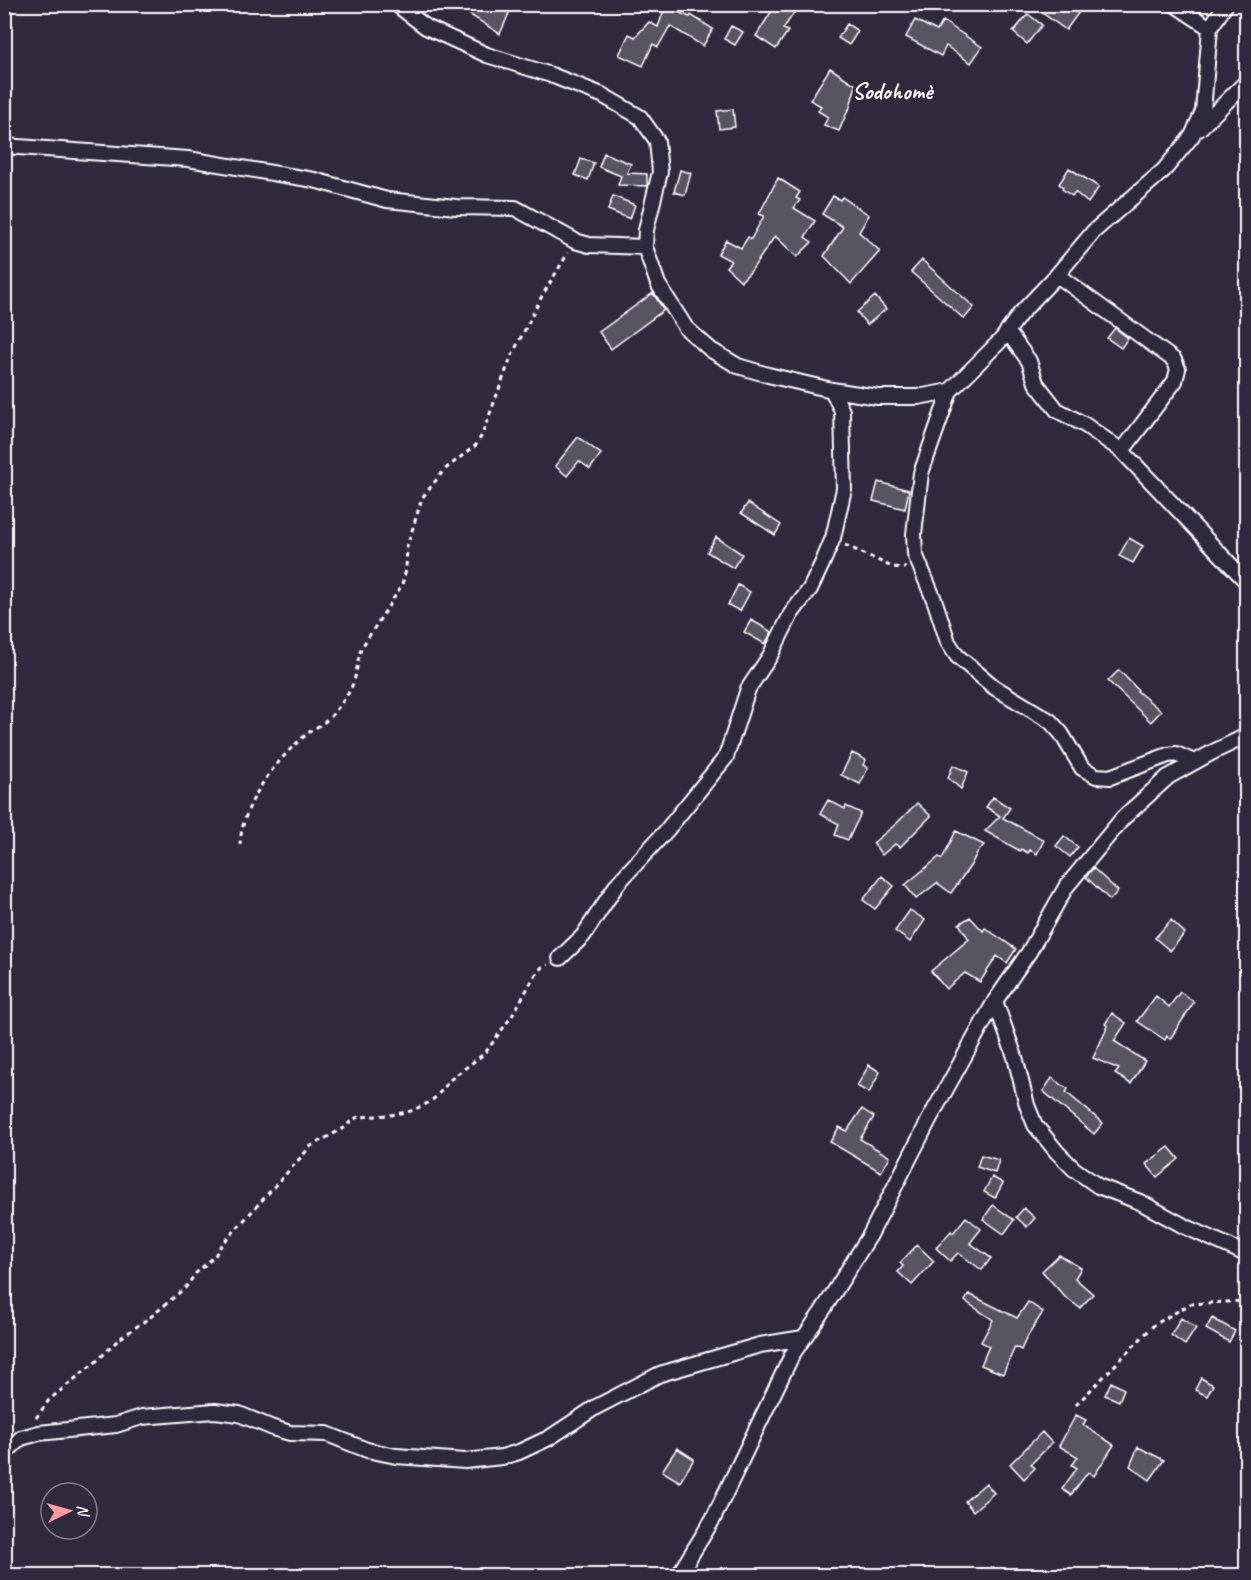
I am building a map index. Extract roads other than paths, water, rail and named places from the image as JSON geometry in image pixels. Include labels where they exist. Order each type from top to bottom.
[{"type":"street","points":[[396,4],[426,27],[487,55],[551,75],[602,95],[640,117],[657,141],[660,172],[646,231],[645,247],[658,284],[674,310],[686,328],[711,350],[738,366],[832,390],[878,397],[918,397],[950,391]]},
{"type":"street","points":[[1174,4],[1210,28]]},
{"type":"street","points":[[1192,136],[1203,111],[1210,28],[1226,4]]},
{"type":"street","points":[[1194,762],[1176,754],[1168,755],[1110,777],[1096,776],[1082,768],[1061,733],[1050,721],[994,687],[957,656],[948,642],[915,554],[914,534],[921,473],[950,391],[1007,332],[1020,314],[1094,231],[1164,170],[1192,136],[1246,82]]},
{"type":"street","points":[[4,146],[188,159],[314,180],[387,200],[456,207],[515,208],[575,241],[645,247]]},
{"type":"street","points":[[1057,275],[1174,360],[1178,369],[1175,381],[1122,451]]},
{"type":"street","points":[[1007,332],[1029,361],[1036,383],[1057,410],[1085,425],[1122,451],[1246,581]]},
{"type":"street","points":[[560,958],[583,936],[614,889],[666,831],[726,757],[748,689],[770,657],[791,614],[810,589],[833,538],[844,489],[842,411],[832,390]]},
{"type":"street","points":[[678,1575],[713,1519],[792,1355],[870,1235],[994,1001],[1029,952],[1066,887],[1123,818],[1168,777],[1246,736]]},
{"type":"street","points":[[994,1001],[1015,1057],[1027,1105],[1035,1125],[1057,1152],[1074,1169],[1098,1186],[1140,1202],[1184,1226],[1246,1254]]},
{"type":"street","points":[[4,1454],[21,1438],[48,1432],[116,1425],[142,1417],[215,1411],[239,1414],[290,1433],[327,1434],[367,1450],[396,1456],[454,1461],[484,1460],[510,1455],[541,1442],[596,1407],[660,1374],[760,1345],[803,1338]]},
{"type":"district","name":"Sodohomè","points":[[892,91]]}]
